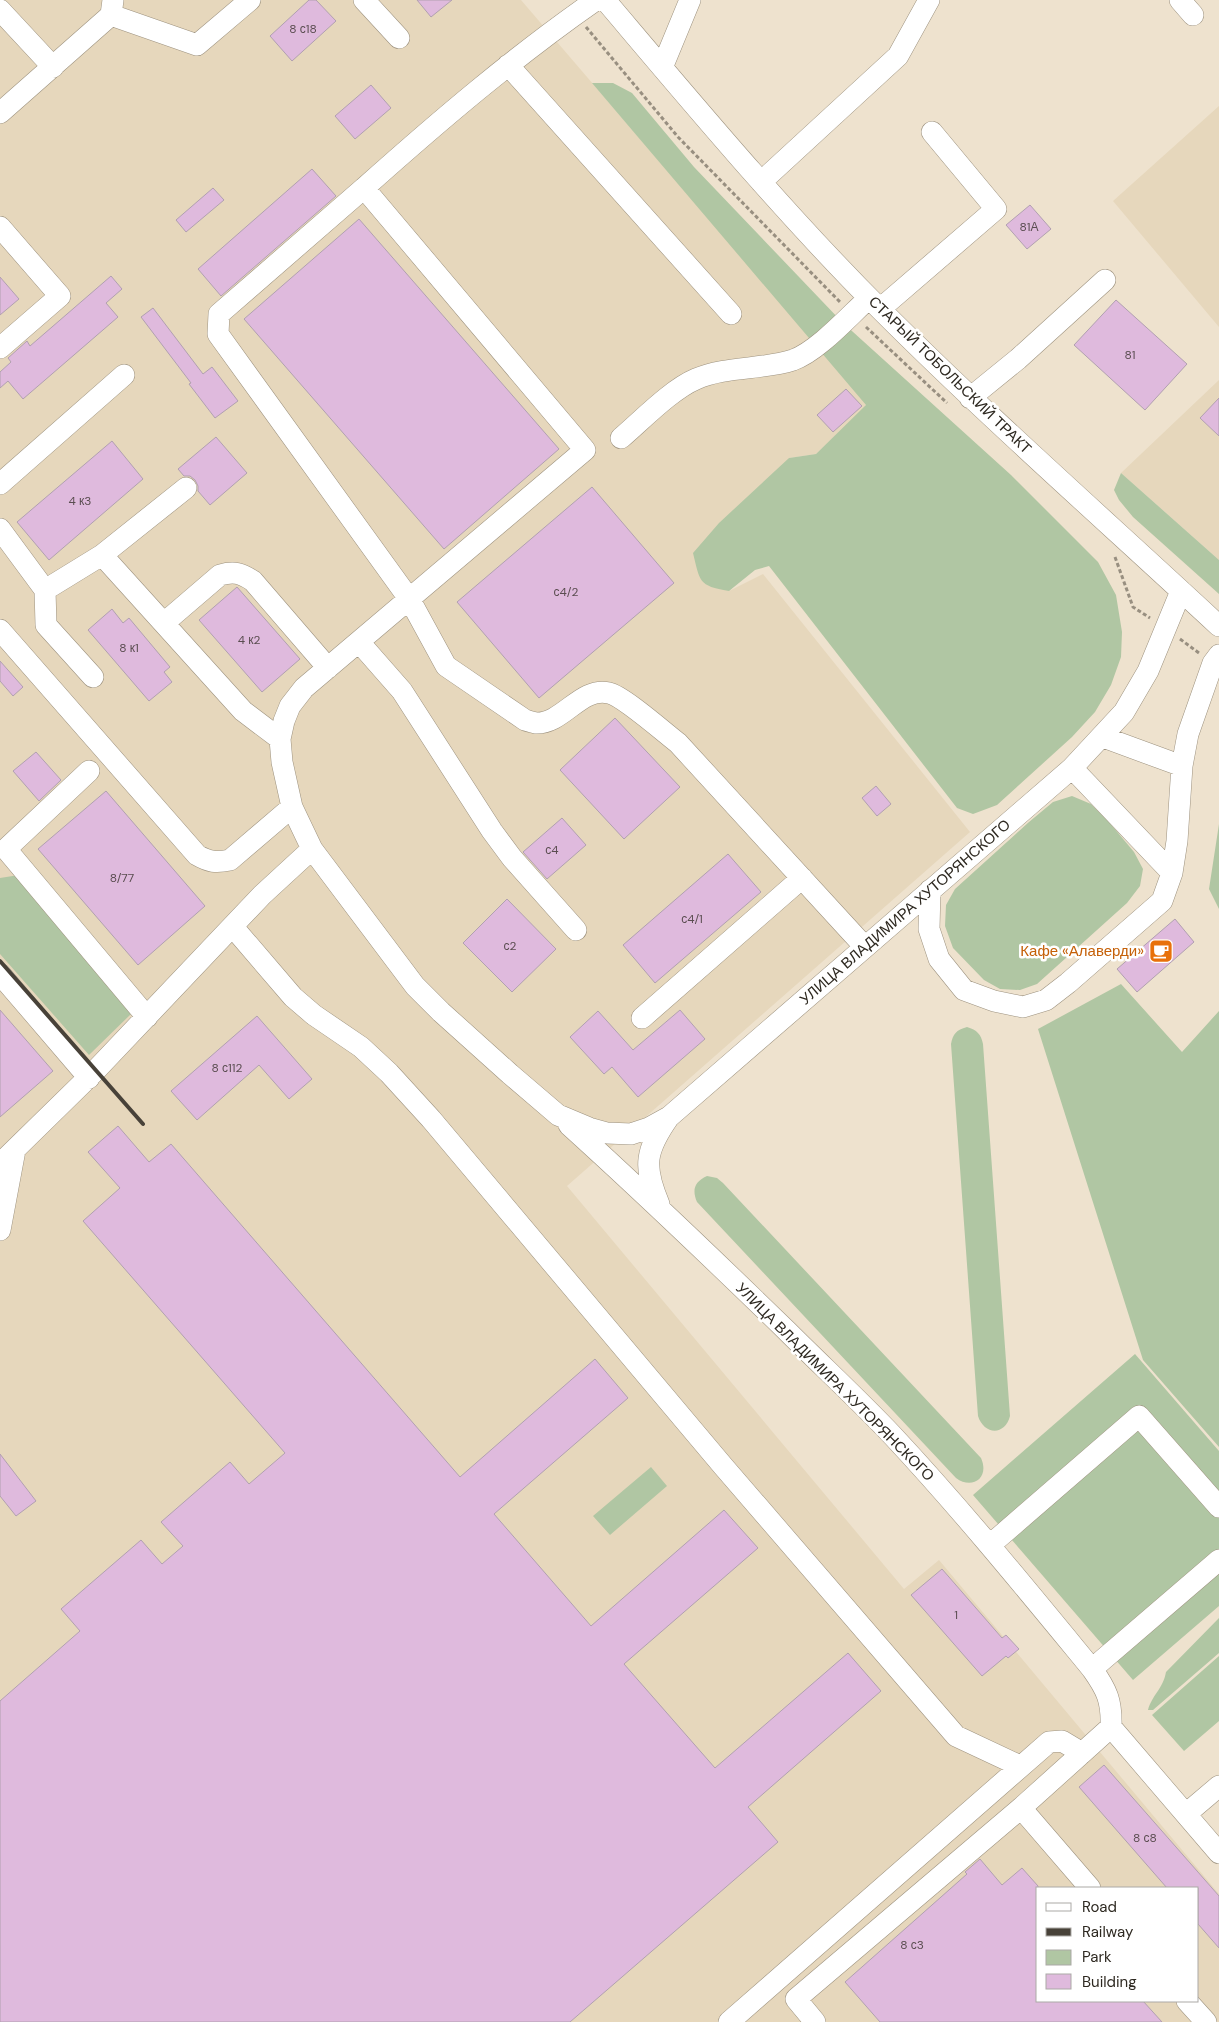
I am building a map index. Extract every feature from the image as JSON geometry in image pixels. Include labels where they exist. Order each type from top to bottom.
[{"type":"street","points":[[0,113],[53,67],[112,7],[197,45],[250,0]]},
{"type":"street","points":[[364,0],[399,38]]},
{"type":"street","points":[[596,0],[546,35],[417,140],[219,314],[218,334],[410,600],[446,666],[524,720],[537,723],[550,719],[592,694],[612,693],[678,743],[864,946]]},
{"type":"street","points":[[605,0],[696,108]]},
{"type":"street","points":[[617,0],[696,108]]},
{"type":"street","points":[[664,64],[690,0]]},
{"type":"street","points":[[760,182],[898,56],[929,0]]},
{"type":"street","points":[[0,10],[53,67]]},
{"type":"street","points":[[508,65],[731,314]]},
{"type":"street","name":"СТАРЫЙ ТОБОЛЬСКИЙ ТРАКТ","points":[[696,108],[760,182],[874,303],[970,398],[1219,626]]},
{"type":"street","points":[[621,438],[678,390],[694,379],[781,362],[803,355],[996,209],[932,132]]},
{"type":"street","points":[[102,555],[243,711],[280,739],[290,706],[304,688],[585,450],[364,188]]},
{"type":"street","points":[[0,226],[60,296],[0,348]]},
{"type":"street","points":[[970,398],[1018,359],[1105,280]]},
{"type":"street","points":[[0,484],[124,375]]},
{"type":"street","points":[[45,590],[102,555],[186,488]]},
{"type":"street","points":[[0,529],[45,590],[46,625],[93,677]]},
{"type":"street","points":[[164,622],[220,575],[231,572],[243,574],[253,582],[328,668]]},
{"type":"street","name":"УЛИЦА ВЛАДИМИРА ХУТОРЯНСКОГО","points":[[558,1115],[589,1128],[607,1133],[623,1134],[631,1134],[649,1128],[669,1117],[864,946],[1072,768],[1103,737],[1124,712],[1141,683],[1181,591]]},
{"type":"street","points":[[4,641],[197,855],[208,861],[219,863],[230,860],[292,807]]},
{"type":"street","points":[[359,642],[402,691],[492,831],[512,858],[576,930]]},
{"type":"street","points":[[930,890],[928,929],[938,959],[964,990],[994,1001],[1023,1007],[1046,1000],[1162,901],[1172,872],[1177,842],[1182,766],[1188,734],[1213,663],[1219,655]]},
{"type":"street","points":[[1103,737],[1182,766]]},
{"type":"street","name":"УЛИЦА ВЛАДИМИРА ХУТОРЯНСКОГО","points":[[280,739],[282,762],[292,807],[312,849],[415,986],[503,1068],[661,1208],[891,1435],[990,1545],[1092,1668],[1106,1688],[1112,1708],[1111,1727]]},
{"type":"street","points":[[1072,768],[1172,872]]},
{"type":"street","points":[[89,771],[6,849],[147,1017]]},
{"type":"street","points":[[0,1230],[7,1157],[89,1078],[262,895],[312,849]]},
{"type":"street","points":[[642,1018],[802,878]]},
{"type":"street","points":[[233,927],[293,997],[314,1016],[361,1047],[389,1073],[431,1119],[723,1466],[956,1736],[1020,1766]]},
{"type":"street","points":[[0,974],[89,1078]]},
{"type":"street","points":[[661,1208],[649,1181],[648,1165],[657,1134],[669,1117]]},
{"type":"street","points":[[990,1545],[1139,1416],[1219,1507]]},
{"type":"street","points":[[1092,1668],[1219,1560]]},
{"type":"street","points":[[815,2022],[796,1999],[1021,1808],[1111,1727],[1219,1854]]},
{"type":"street","points":[[729,2022],[1049,1742],[1062,1741],[1082,1753]]},
{"type":"street","points":[[1186,1814],[1219,1786]]},
{"type":"street","points":[[1021,1808],[1089,1887]]},
{"type":"street","points":[[1188,2002],[1206,2022]]},
{"type":"shaded area","points":[[0,0],[521,0],[864,400],[866,405],[864,409],[816,454],[789,458],[729,591],[763,574],[970,832],[567,1186],[904,1589],[939,1560],[1219,1894],[1219,2022],[0,2022]]},
{"type":"shaded area","points":[[1219,106],[1219,327],[1113,201]]},
{"type":"shaded area","points":[[1219,380],[1219,560],[1121,473]]},
{"type":"green space","points":[[592,83],[613,83],[632,93],[694,167],[842,322],[1011,475],[1098,562],[1116,595],[1122,632],[1121,657],[1111,685],[1095,712],[1072,737],[997,805],[973,814],[957,808],[769,566],[755,570],[729,591],[711,587],[702,581],[699,576],[693,553],[719,523],[789,458],[816,454],[866,405]]},
{"type":"green space","points":[[1121,473],[1219,560],[1219,594],[1133,517],[1119,500],[1114,490]]},
{"type":"green space","points":[[1072,796],[1091,804],[1134,852],[1143,869],[1140,886],[1127,903],[1037,984],[1020,990],[1000,989],[984,980],[953,948],[945,926],[946,905],[955,889],[1029,822],[1053,802]]},
{"type":"green space","points":[[1219,824],[1219,909],[1209,889]]},
{"type":"green space","points":[[19,875],[131,1014],[89,1055],[0,954],[0,878]]},
{"type":"green space","points":[[1121,984],[1182,1052],[1219,1011],[1219,1447],[1143,1360],[1038,1029]]},
{"type":"green space","points":[[967,1027],[978,1033],[983,1044],[1010,1416],[1004,1427],[994,1431],[985,1427],[978,1416],[951,1044],[956,1033]]},
{"type":"green space","points":[[707,1176],[717,1178],[723,1183],[981,1458],[983,1471],[978,1480],[968,1483],[956,1478],[697,1202],[695,1187],[699,1181]]},
{"type":"green space","points":[[1135,1354],[1219,1451],[1219,1606],[1133,1680],[973,1495]]},
{"type":"green space","points":[[651,1467],[667,1486],[610,1535],[593,1516]]},
{"type":"green space","points":[[1219,1618],[1219,1653],[1153,1710],[1148,1710],[1165,1678],[1166,1672]]},
{"type":"green space","points":[[1219,1656],[1219,1721],[1184,1751],[1152,1715]]},
{"type":"building","points":[[309,0],[316,0],[336,21],[292,61],[270,36]]},
{"type":"building","points":[[417,0],[452,0],[431,17]]},
{"type":"building","points":[[371,85],[391,108],[355,139],[335,116]]},
{"type":"building","points":[[312,169],[336,196],[221,296],[198,269]]},
{"type":"building","points":[[213,188],[224,200],[186,232],[176,220]]},
{"type":"building","points":[[1030,205],[1051,229],[1027,249],[1006,225]]},
{"type":"building","points":[[359,219],[559,449],[444,549],[244,319]]},
{"type":"building","points":[[111,276],[122,289],[106,303],[118,317],[23,399],[8,381],[0,388],[0,372],[11,362],[8,358],[27,341],[30,346]]},
{"type":"building","points":[[0,277],[19,299],[0,315]]},
{"type":"building","points":[[1116,300],[1187,364],[1145,410],[1074,345]]},
{"type":"building","points":[[153,308],[203,374],[212,367],[238,401],[215,418],[141,317]]},
{"type":"building","points":[[846,389],[862,406],[833,432],[817,415]]},
{"type":"building","points":[[1219,398],[1219,436],[1200,418]]},
{"type":"building","points":[[216,437],[247,473],[210,505],[198,491],[195,480],[190,476],[184,476],[178,469]]},
{"type":"building","points":[[112,441],[143,479],[49,560],[17,522]]},
{"type":"building","points":[[592,487],[674,583],[539,698],[457,602]]},
{"type":"building","points":[[237,587],[300,659],[262,692],[199,620]]},
{"type":"building","points":[[112,609],[123,623],[129,618],[170,667],[164,672],[172,682],[149,701],[88,630]]},
{"type":"building","points":[[0,661],[23,687],[13,696],[0,681]]},
{"type":"building","points":[[615,718],[680,787],[624,839],[560,770]]},
{"type":"building","points":[[36,752],[61,780],[39,801],[13,771]]},
{"type":"building","points":[[876,786],[891,804],[877,816],[862,798]]},
{"type":"building","points":[[106,791],[205,906],[138,965],[38,849]]},
{"type":"building","points":[[562,818],[586,845],[547,879],[523,852]]},
{"type":"building","points":[[728,854],[761,892],[655,983],[623,945]]},
{"type":"building","points":[[507,899],[556,949],[512,992],[463,943]]},
{"type":"building","name":"Кафе «Алаверди»","points":[[1175,919],[1194,942],[1137,992],[1117,969]]},
{"type":"building","points":[[0,1010],[53,1071],[0,1117]]},
{"type":"building","points":[[680,1010],[705,1039],[638,1097],[612,1067],[604,1074],[570,1037],[598,1011],[633,1050]]},
{"type":"building","points":[[257,1016],[312,1079],[289,1099],[259,1065],[197,1120],[171,1091]]},
{"type":"building","points":[[118,1126],[149,1162],[171,1144],[460,1477],[595,1359],[628,1398],[494,1514],[591,1626],[724,1510],[758,1548],[624,1664],[715,1768],[848,1653],[881,1691],[748,1807],[778,1842],[570,2022],[0,2022],[0,1701],[80,1631],[61,1609],[141,1540],[162,1564],[183,1546],[161,1522],[230,1462],[249,1484],[285,1453],[83,1221],[120,1188],[88,1152]]},
{"type":"building","points":[[0,1454],[36,1501],[16,1516],[0,1496]]},
{"type":"building","points":[[942,1569],[1002,1638],[1006,1635],[1019,1649],[1008,1658],[1006,1656],[982,1676],[911,1595]]},
{"type":"building","points":[[1104,1765],[1219,1896],[1219,1948],[1199,1925],[1199,1887],[1166,1887],[1079,1787]]},
{"type":"building","points":[[980,1859],[1002,1885],[1022,1868],[1038,1886],[1036,1887],[1036,2002],[1144,2002],[1162,2022],[880,2022],[845,1982],[967,1874],[965,1872]]},
{"type":"railway","points":[[0,961],[143,1124]]},
{"type":"place","name":"Кафе «Алаверди»","points":[[1161,951]]}]
